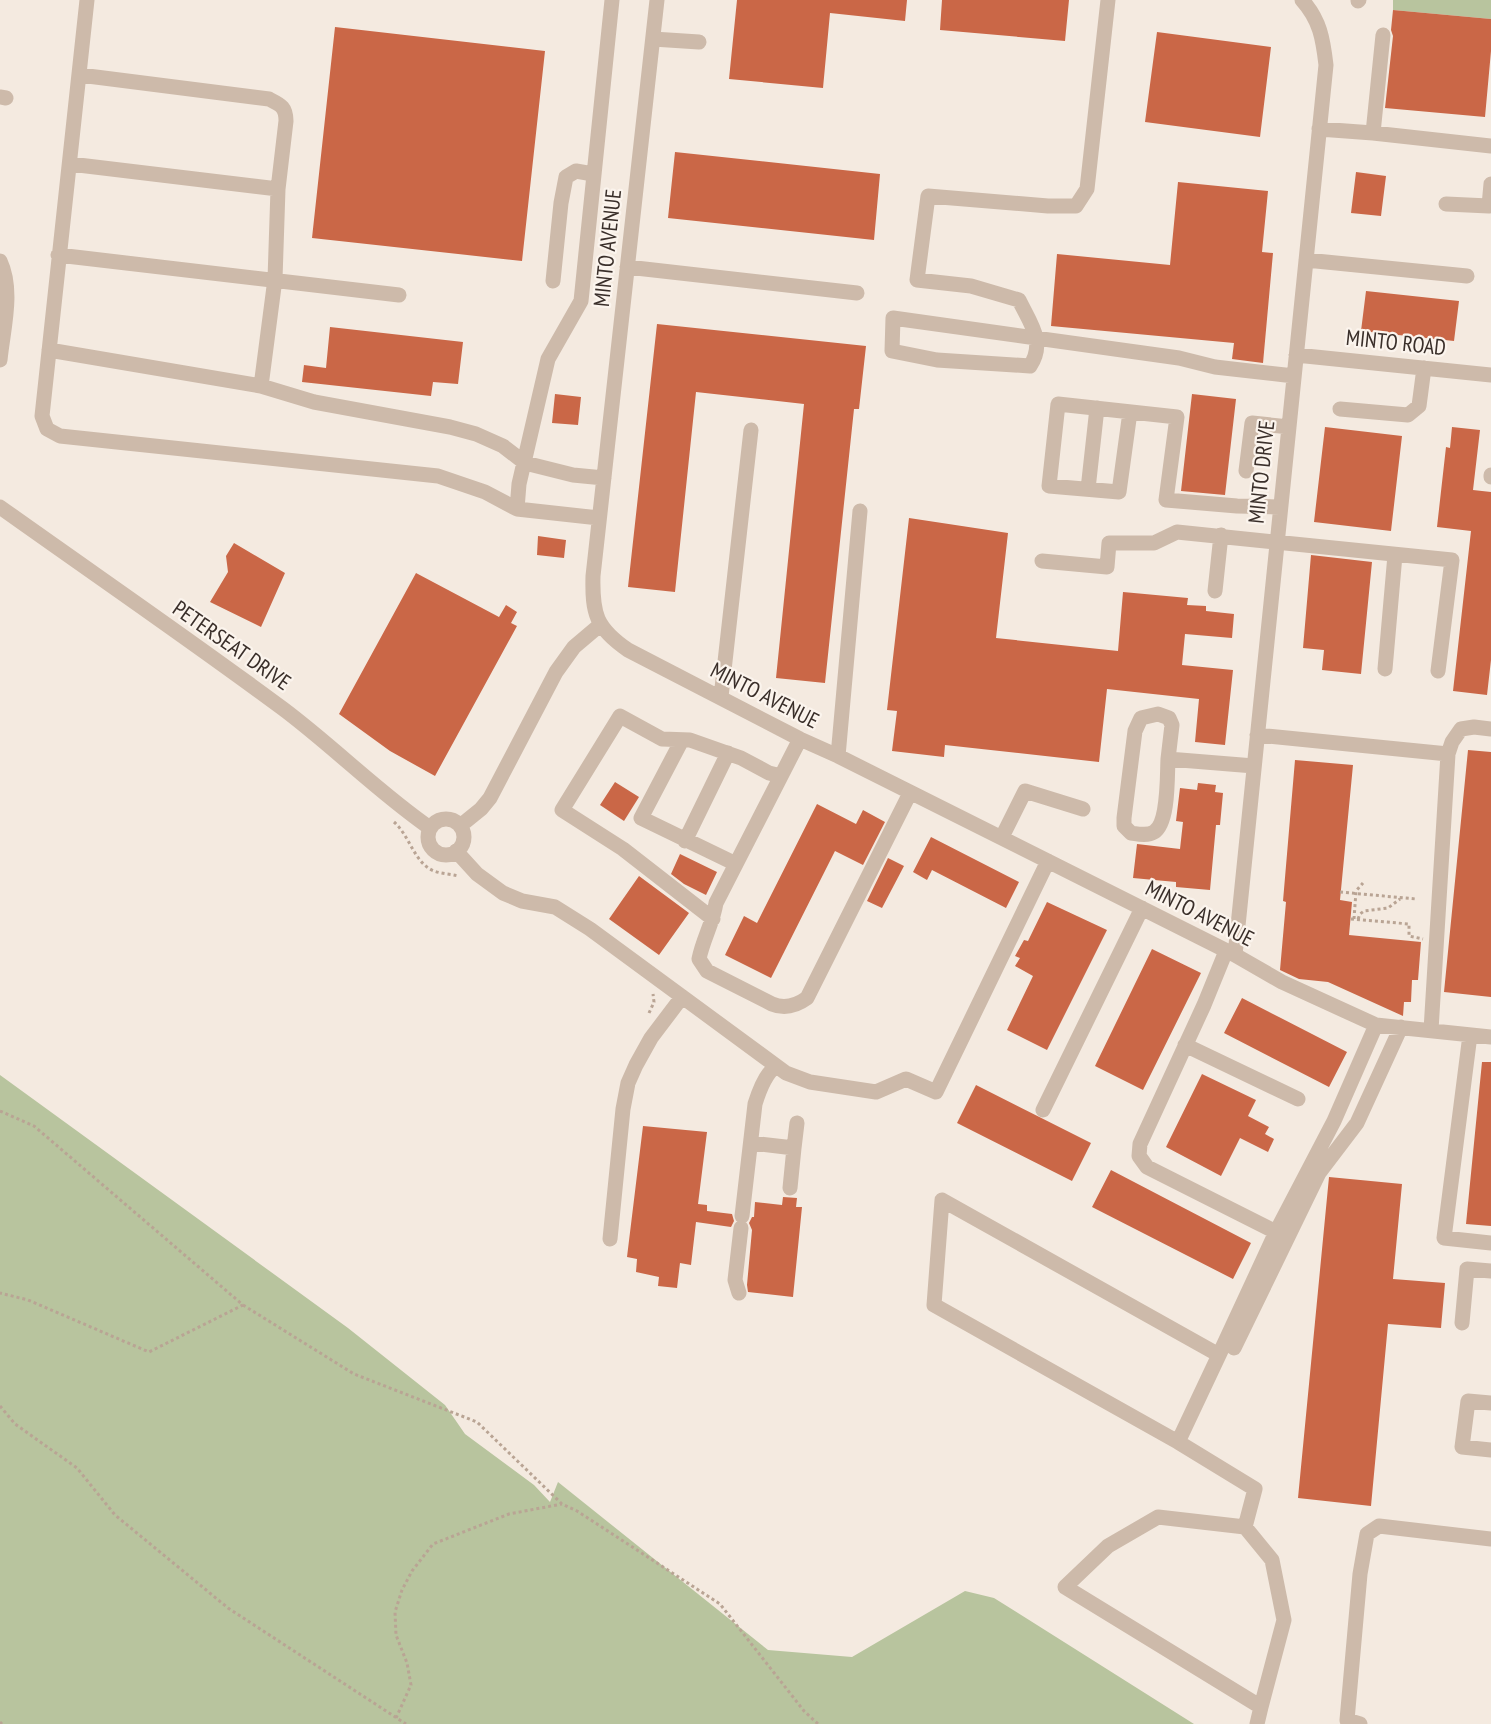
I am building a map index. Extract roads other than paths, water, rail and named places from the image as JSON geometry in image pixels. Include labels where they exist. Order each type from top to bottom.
[{"type":"street","points":[[87,0],[48,350],[42,416],[47,429],[60,436],[438,476],[485,492],[517,509],[599,518]]},
{"type":"street","points":[[517,509],[519,484],[548,359],[581,301],[612,0]]},
{"type":"street","name":"MINTO AVENUE","points":[[657,0],[593,576],[593,600],[600,626],[609,637],[628,650],[800,739],[1142,908],[1282,982],[1376,1025],[1491,1037]]},
{"type":"street","points":[[1108,0],[1088,189],[1076,206],[1048,206],[928,196],[917,280],[971,286],[1019,300],[1037,339],[1036,357],[1030,366],[937,360],[892,351],[892,318],[1037,339],[1179,358],[1215,368],[1294,376]]},
{"type":"street","name":"MINTO DRIVE","points":[[1276,1232],[1147,1167],[1139,1155],[1140,1144],[1230,953],[1254,766],[1326,66],[1322,33],[1313,14],[1302,0]]},
{"type":"street","points":[[1373,133],[1383,35]]},
{"type":"street","points":[[653,39],[699,42]]},
{"type":"street","points":[[80,75],[269,99],[282,105],[286,112],[286,120],[278,189],[274,279],[261,386]]},
{"type":"street","points":[[1319,129],[1491,146]]},
{"type":"street","points":[[70,164],[278,189]]},
{"type":"street","points":[[553,281],[566,177],[576,171],[593,174]]},
{"type":"street","points":[[1446,204],[1489,206],[1491,184]]},
{"type":"street","points":[[58,255],[399,295]]},
{"type":"street","points":[[1306,260],[1467,276]]},
{"type":"street","points":[[0,261],[7,294],[0,360]]},
{"type":"street","points":[[627,267],[856,293]]},
{"type":"street","points":[[48,350],[261,386],[314,402],[450,427],[476,434],[503,446],[525,462],[573,475],[604,478]]},
{"type":"street","name":"MINTO ROAD","points":[[1296,355],[1491,375]]},
{"type":"street","points":[[1340,409],[1408,415],[1419,406],[1424,368]]},
{"type":"street","points":[[1130,412],[1119,492],[1049,486],[1058,404],[1177,417],[1166,500],[1281,507]]},
{"type":"street","points":[[1088,489],[1097,408]]},
{"type":"street","points":[[1246,471],[1251,423],[1289,427]]},
{"type":"street","points":[[721,697],[751,430]]},
{"type":"street","name":"PETERSEAT DRIVE","points":[[0,507],[282,708],[343,757],[399,807],[430,828]]},
{"type":"street","points":[[838,756],[860,512]]},
{"type":"street","points":[[1042,561],[1107,567],[1109,543],[1154,543],[1177,532],[1452,560],[1438,671]]},
{"type":"street","points":[[1215,591],[1221,535]]},
{"type":"street","points":[[1385,669],[1395,555]]},
{"type":"street","points":[[460,826],[481,809],[490,798],[565,659],[583,638],[600,626]]},
{"type":"street","points":[[1158,714],[1169,718],[1172,725],[1168,759],[1164,818],[1158,830],[1151,834],[1131,833],[1124,826],[1124,818],[1135,731],[1141,718],[1158,714]]},
{"type":"street","points":[[713,919],[622,849],[562,810],[620,716],[662,739],[690,740],[728,753],[769,773],[781,776]]},
{"type":"street","points":[[1431,1030],[1448,754],[1452,742],[1461,729],[1474,727],[1491,729]]},
{"type":"street","points":[[1257,735],[1448,754]]},
{"type":"street","points":[[800,739],[716,903],[699,959],[707,971],[777,1006],[795,1005],[807,998],[910,793]]},
{"type":"street","points":[[682,740],[641,818],[736,864]]},
{"type":"street","points":[[686,841],[728,753]]},
{"type":"street","points":[[1168,759],[1254,766]]},
{"type":"street","points":[[1002,837],[1025,791],[1083,809]]},
{"type":"street","points":[[445,819],[456,822],[464,837],[460,848],[445,855],[434,850],[429,840],[430,828],[445,819]]},
{"type":"street","points":[[456,851],[468,866],[494,888],[512,898],[564,911],[781,1070],[810,1082],[876,1092],[906,1079],[936,1092],[1048,861]]},
{"type":"street","points":[[1043,1110],[1142,908]]},
{"type":"street","points":[[610,1239],[623,1109],[628,1083],[651,1038],[682,997]]},
{"type":"street","points":[[1182,1444],[1222,1349],[1276,1232],[1334,1121],[1376,1025]]},
{"type":"street","points":[[1182,1444],[1318,1173],[1357,1123],[1401,1027]]},
{"type":"street","points":[[1470,1035],[1444,1238],[1491,1243]]},
{"type":"street","points":[[1185,1045],[1298,1099]]},
{"type":"street","points":[[739,1293],[735,1280],[758,1095],[772,1069],[781,1070]]},
{"type":"street","points":[[790,1188],[797,1123]]},
{"type":"street","points":[[752,1143],[794,1148]]},
{"type":"street","points":[[1222,1349],[942,1200],[934,1305],[1182,1444],[1255,1489],[1245,1527]]},
{"type":"street","points":[[1462,1323],[1467,1269],[1491,1271]]},
{"type":"street","points":[[1491,1403],[1468,1401],[1462,1447],[1491,1450]]},
{"type":"street","points":[[1257,1724],[1284,1620],[1272,1560],[1245,1527],[1158,1517],[1108,1546],[1065,1587],[1261,1707]]},
{"type":"street","points":[[1360,1724],[1347,1720],[1360,1574],[1367,1534],[1379,1527],[1491,1539]]}]
